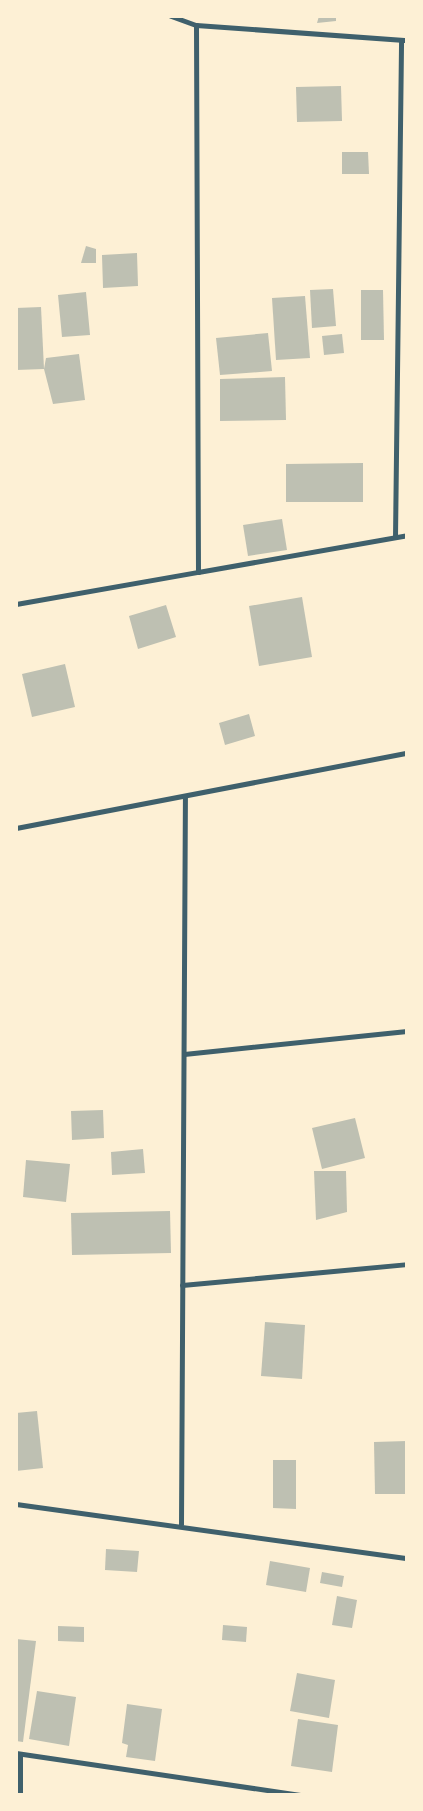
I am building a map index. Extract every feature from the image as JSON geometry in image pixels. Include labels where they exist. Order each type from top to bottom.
[{"type":"street","points":[[171,16],[196,25],[404,40],[395,537]]},
{"type":"street","points":[[196,25],[198,572]]},
{"type":"street","points":[[16,604],[407,535]]},
{"type":"street","points":[[16,828],[407,753]]},
{"type":"street","points":[[181,1524],[185,796]]},
{"type":"street","points":[[184,1054],[407,1031]]},
{"type":"street","points":[[182,1285],[407,1264]]},
{"type":"street","points":[[16,1504],[181,1524],[407,1558]]},
{"type":"street","points":[[20,1795],[18,1754],[302,1795]]},
{"type":"building","points":[[319,16],[336,16],[336,21],[317,23]]},
{"type":"building","points":[[341,86],[342,121],[297,122],[296,87]]},
{"type":"building","points":[[342,152],[368,152],[369,174],[342,174]]},
{"type":"building","points":[[86,246],[96,249],[96,263],[81,263]]},
{"type":"building","points":[[137,253],[138,286],[103,288],[102,255]]},
{"type":"building","points":[[333,289],[336,326],[312,328],[310,290]]},
{"type":"building","points":[[361,290],[383,290],[384,340],[361,340]]},
{"type":"building","points":[[86,292],[90,335],[62,337],[58,295]]},
{"type":"building","points":[[305,296],[310,358],[276,360],[272,298]]},
{"type":"building","points":[[41,307],[44,369],[16,370],[16,308]]},
{"type":"building","points":[[268,333],[272,371],[220,375],[216,338]]},
{"type":"building","points":[[342,334],[344,353],[324,355],[322,336]]},
{"type":"building","points":[[79,354],[85,400],[53,404],[44,369],[46,358]]},
{"type":"building","points":[[285,377],[286,420],[220,421],[220,379]]},
{"type":"building","points":[[363,463],[363,502],[286,502],[286,464]]},
{"type":"building","points":[[282,519],[287,550],[248,556],[243,525]]},
{"type":"building","points":[[302,597],[312,657],[259,666],[249,606]]},
{"type":"building","points":[[166,605],[176,637],[138,649],[129,616]]},
{"type":"building","points":[[65,664],[75,707],[32,717],[22,674]]},
{"type":"building","points":[[249,714],[255,736],[225,745],[219,723]]},
{"type":"building","points":[[103,1110],[104,1138],[72,1140],[71,1111]]},
{"type":"building","points":[[355,1118],[365,1158],[322,1169],[312,1128]]},
{"type":"building","points":[[143,1149],[145,1173],[112,1175],[111,1152]]},
{"type":"building","points":[[26,1160],[70,1164],[66,1202],[23,1197]]},
{"type":"building","points":[[314,1171],[346,1171],[347,1212],[316,1220]]},
{"type":"building","points":[[170,1211],[171,1253],[72,1255],[71,1213]]},
{"type":"building","points":[[265,1322],[305,1325],[302,1379],[261,1376]]},
{"type":"building","points":[[37,1411],[43,1468],[16,1471],[16,1413]]},
{"type":"building","points":[[407,1441],[407,1494],[375,1494],[374,1442]]},
{"type":"building","points":[[273,1460],[296,1460],[296,1509],[273,1508]]},
{"type":"building","points":[[106,1549],[139,1551],[137,1572],[105,1570]]},
{"type":"building","points":[[270,1561],[310,1568],[306,1592],[266,1585]]},
{"type":"building","points":[[322,1572],[344,1576],[342,1587],[320,1583]]},
{"type":"building","points":[[337,1596],[357,1600],[352,1628],[332,1625]]},
{"type":"building","points":[[223,1625],[247,1627],[246,1642],[222,1640]]},
{"type":"building","points":[[58,1626],[84,1627],[84,1642],[58,1641]]},
{"type":"building","points":[[16,1639],[36,1641],[23,1742],[16,1741]]},
{"type":"building","points":[[297,1673],[335,1680],[329,1718],[290,1711]]},
{"type":"building","points":[[37,1691],[76,1697],[69,1746],[29,1739]]},
{"type":"building","points":[[127,1704],[162,1709],[155,1761],[126,1757],[128,1745],[122,1743]]},
{"type":"building","points":[[298,1719],[338,1725],[332,1772],[291,1766]]}]
